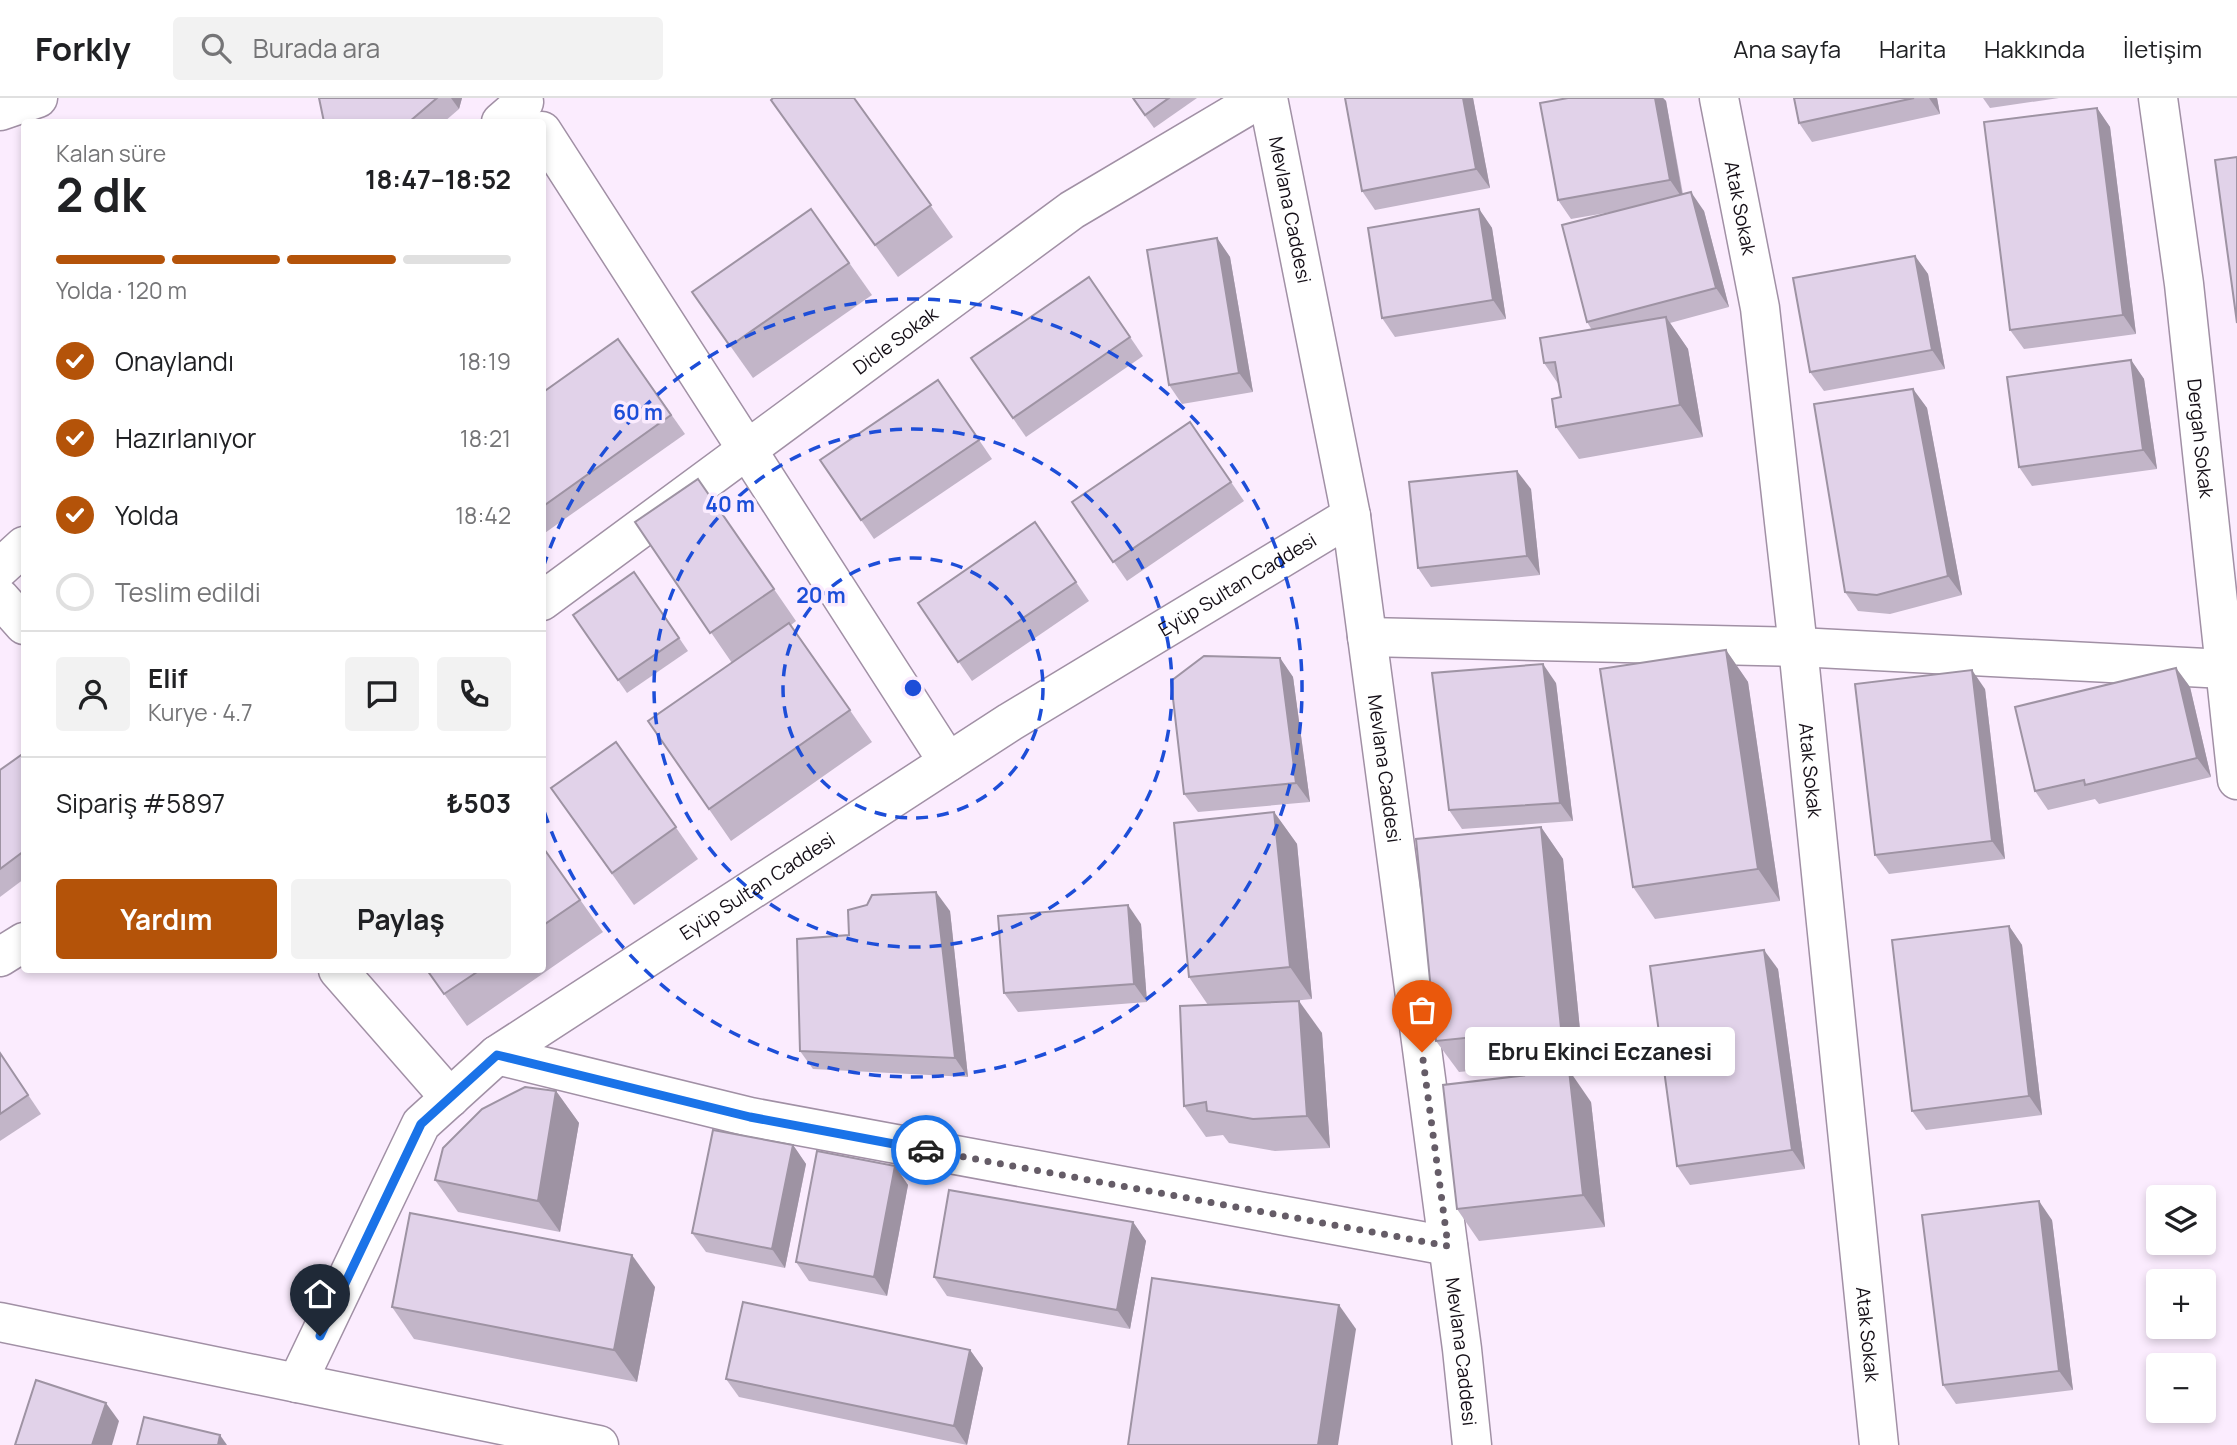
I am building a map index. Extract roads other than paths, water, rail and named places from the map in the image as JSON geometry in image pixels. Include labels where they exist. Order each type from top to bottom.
[{"type":"street","points":[[0,111],[38,98]]},
{"type":"street","name":"Dicle Sokak","points":[[546,598],[1072,210],[1261,98]]},
{"type":"street","name":"Mevlana Caddesi","points":[[1268,98],[1351,516],[1472,1445]]},
{"type":"street","name":"Atak Sokak","points":[[1719,98],[1760,308],[1798,648],[1879,1445]]},
{"type":"street","name":"Dergah Sokak","points":[[2158,98],[2184,284],[2237,780]]},
{"type":"street","points":[[546,147],[948,762]]},
{"type":"street","name":"Eyüp Sultan Caddesi","points":[[297,1383],[421,1124],[497,1055],[948,762],[1351,516]]},
{"type":"street","points":[[0,568],[21,549]]},
{"type":"street","points":[[0,598],[21,622]]},
{"type":"street","points":[[1367,637],[1798,648],[2225,668]]},
{"type":"street","points":[[0,957],[21,944]]},
{"type":"street","points":[[341,973],[450,1098]]},
{"type":"street","points":[[497,1055],[750,1117],[1448,1246]]},
{"type":"street","points":[[0,1322],[599,1445]]},
{"type":"place","name":"Ebru Ekinci Eczanesi","points":[[1422,1052]]}]
